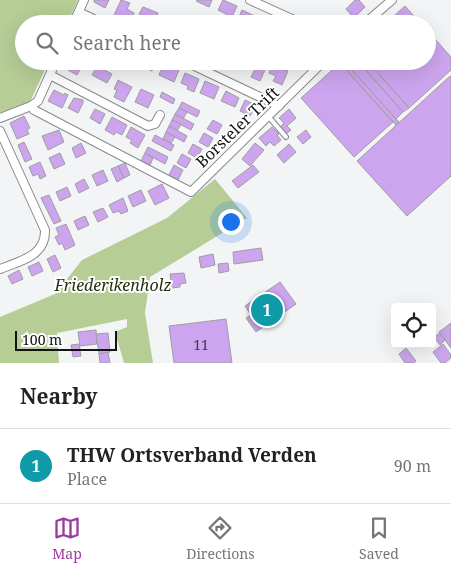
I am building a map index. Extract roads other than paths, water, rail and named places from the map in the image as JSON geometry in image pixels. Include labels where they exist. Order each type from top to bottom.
[{"type":"street","points":[[78,15],[84,0]]},
{"type":"street","points":[[250,0],[283,15]]},
{"type":"street","points":[[374,15],[392,0]]},
{"type":"street","points":[[79,12],[85,15]]},
{"type":"street","points":[[0,118],[31,106],[38,101],[52,70]]},
{"type":"street","points":[[203,70],[280,106]]},
{"type":"street","name":"Borsteler Trift","points":[[31,106],[34,110],[191,192],[315,70]]},
{"type":"street","points":[[50,75],[148,126],[155,124],[160,115]]},
{"type":"street","points":[[0,131],[45,230],[46,240],[42,248],[34,255],[0,269]]},
{"type":"lane","points":[[268,116],[286,137]]},
{"type":"place","name":"THW Ortsverband Verden","points":[[267,310]]},
{"type":"park label","name":"Friederikenholz","points":[[113,285]]}]
